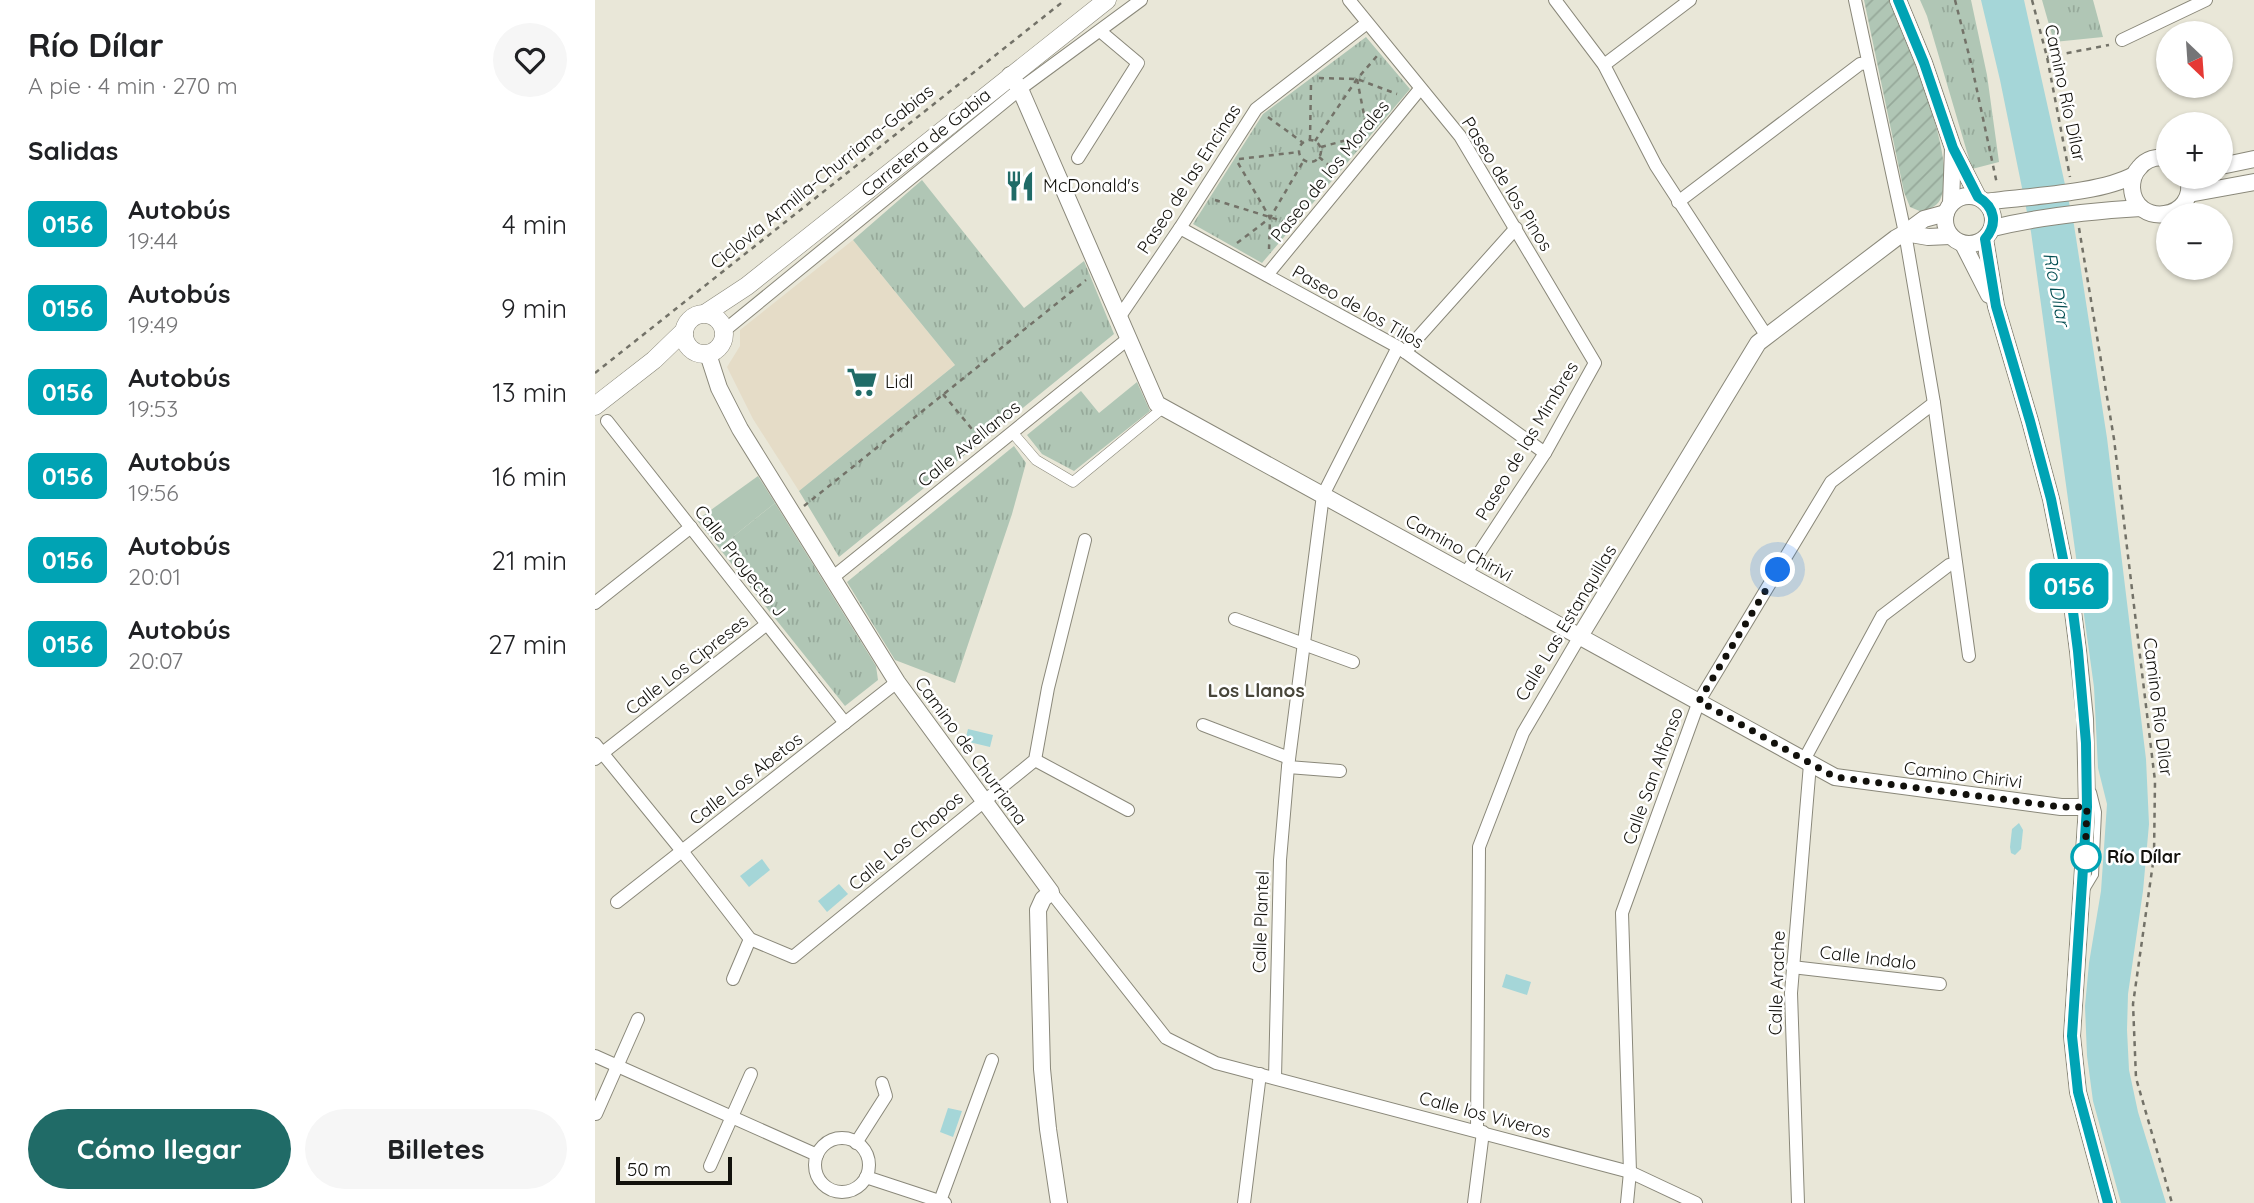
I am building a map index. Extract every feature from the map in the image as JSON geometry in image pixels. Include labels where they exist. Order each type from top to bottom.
[{"type":"main road","name":"Carretera de Gabia","points":[[706,313],[747,286],[1015,82],[1107,0]]},
{"type":"main road","name":"Carretera de Gabia","points":[[724,328],[747,286]]},
{"type":"main road","points":[[654,360],[700,352],[719,348],[723,343],[724,328],[713,315],[706,313],[694,316],[684,331],[684,338],[700,352]]},
{"type":"main road","points":[[595,406],[654,360],[684,331]]},
{"type":"street","points":[[724,328],[1015,82],[1100,30],[1141,0]]},
{"type":"street","name":"Paseo de los Pinos","points":[[1349,0],[1460,136],[1595,363]]},
{"type":"street","points":[[1555,0],[1604,65],[1656,166],[1766,335]]},
{"type":"street","points":[[1604,65],[1690,0]]},
{"type":"street","points":[[1855,0],[1905,233],[1934,403],[1969,656]]},
{"type":"street","points":[[1898,0],[1924,63],[1953,148],[1988,200],[1993,213],[1989,234],[1996,306],[2030,421],[2063,555],[2078,651],[2088,774],[2074,992],[2074,1062],[2078,1092],[2108,1203]]},
{"type":"street","points":[[2122,40],[2206,0]]},
{"type":"street","name":"Paseo de las Encinas","points":[[1120,316],[1256,109],[1367,23]]},
{"type":"street","points":[[1078,158],[1138,63],[1100,30]]},
{"type":"street","points":[[1678,202],[1860,64],[1868,63]]},
{"type":"street","points":[[1012,432],[1036,460],[1073,482],[1163,408],[1157,404],[1015,82]]},
{"type":"street","name":"Paseo de los Morales","points":[[1267,275],[1420,89]]},
{"type":"street","points":[[1953,148],[1949,208],[1945,225],[1957,240],[1996,306]]},
{"type":"street","points":[[2141,208],[2132,193],[2134,176],[2137,169],[2148,160],[2156,159]]},
{"type":"street","points":[[2233,163],[2254,159]]},
{"type":"street","points":[[1949,208],[1965,196],[1988,200],[2021,198],[2073,191],[2123,181],[2134,176]]},
{"type":"street","points":[[2189,194],[2254,182]]},
{"type":"street","points":[[1905,233],[1975,244],[1989,234],[2028,219],[2076,212],[2141,208],[2159,215],[2169,214],[2178,210],[2189,194],[2189,189]]},
{"type":"street","name":"Calle Las Estanquillas","points":[[1474,1203],[1480,1131],[1479,846],[1523,733],[1758,343],[1896,237],[1924,219],[1949,208]]},
{"type":"street","name":"Paseo de los Tilos","points":[[1180,228],[1402,350],[1545,453]]},
{"type":"street","name":"Calle Plantel","points":[[1275,1078],[1280,860],[1289,762],[1323,495],[1402,350],[1515,228]]},
{"type":"street","name":"Calle Avellanos","points":[[832,578],[1129,338]]},
{"type":"street","name":"Camino de Churriana","points":[[700,352],[740,429],[897,682],[1051,892]]},
{"type":"street","name":"Paseo de las Mimbres","points":[[1466,573],[1545,453],[1595,363]]},
{"type":"street","name":"Calle San Alfonso","points":[[1627,1203],[1630,1172],[1622,913],[1699,701],[1831,482],[1934,403]]},
{"type":"street","name":"Camino Chirivi","points":[[1163,408],[1835,777],[2061,807],[2087,807]]},
{"type":"street","name":"Calle Proyecto J","points":[[607,421],[845,723]]},
{"type":"street","points":[[595,603],[691,527]]},
{"type":"street","points":[[1085,540],[1048,688],[1035,760],[1128,810]]},
{"type":"street","name":"Calle Arache","points":[[1798,1203],[1792,967],[1807,762],[1882,616],[1949,565],[1956,564]]},
{"type":"street","points":[[1235,619],[1353,662]]},
{"type":"street","name":"Calle Los Cipreses","points":[[598,752],[767,624]]},
{"type":"street","name":"Calle Los Abetos","points":[[617,902],[897,682]]},
{"type":"street","points":[[1203,725],[1289,762],[1340,771]]},
{"type":"street","name":"Calle Los Chopos","points":[[598,752],[682,851],[750,939],[793,957],[1035,760]]},
{"type":"street","points":[[1051,892],[1043,899],[1038,910],[1042,1069],[1059,1203]]},
{"type":"street","name":"Calle los Viveros","points":[[1051,892],[1166,1038],[1216,1063],[1630,1172],[1696,1203]]},
{"type":"street","points":[[733,979],[750,939]]},
{"type":"street","name":"Calle Indalo","points":[[1792,967],[1940,984]]},
{"type":"street","points":[[596,1114],[638,1019]]},
{"type":"street","points":[[595,1056],[817,1155]]},
{"type":"street","points":[[866,1177],[942,1202],[992,1060]]},
{"type":"street","points":[[710,1166],[751,1074]]},
{"type":"street","points":[[1244,1203],[1260,1074]]},
{"type":"street","points":[[856,1143],[885,1096],[883,1083]]},
{"type":"street","points":[[838,1139],[856,1143],[862,1148],[868,1162],[866,1177],[853,1190],[835,1191],[820,1181],[816,1173],[817,1155],[822,1147],[838,1139]]},
{"type":"lane","points":[[2082,897],[2095,874],[2098,825],[2098,812],[2088,774]]},
{"type":"path","name":"Ciclovía Armilla-Churriana-Gabias","points":[[595,373],[1065,0]]},
{"type":"path","points":[[1955,0],[1972,67],[1988,200]]},
{"type":"path","name":"Camino Río Dílar","points":[[2032,0],[2047,57],[2073,191]]},
{"type":"path","points":[[2047,57],[2110,45],[2122,40]]},
{"type":"path","points":[[1315,141],[1357,79],[1377,55]]},
{"type":"path","points":[[1310,140],[1312,77],[1357,79],[1400,95]]},
{"type":"path","points":[[1321,147],[1368,134],[1357,79]]},
{"type":"path","points":[[1268,117],[1303,142]]},
{"type":"path","points":[[1303,142],[1315,141],[1321,147]]},
{"type":"path","points":[[1299,152],[1303,142]]},
{"type":"path","points":[[1319,158],[1321,147]]},
{"type":"path","points":[[1299,152],[1304,160],[1311,162],[1319,158]]},
{"type":"path","points":[[1269,252],[1270,218],[1236,160],[1299,152]]},
{"type":"path","points":[[1319,158],[1339,173]]},
{"type":"path","points":[[1234,245],[1270,218],[1304,160]]},
{"type":"path","points":[[1212,199],[1292,224]]},
{"type":"path","name":"Camino Río Dílar","points":[[2076,212],[2114,439],[2155,780],[2154,856],[2133,1004],[2136,1078],[2172,1203]]},
{"type":"path","points":[[793,515],[1100,270]]},
{"type":"path","points":[[943,394],[989,451]]},
{"type":"shaded area","points":[[853,240],[955,365],[799,491],[753,419],[727,367],[740,346],[740,330]]},
{"type":"green space","points":[[1864,0],[1889,0],[1918,70],[1937,130],[1943,158],[1944,182],[1940,200],[1932,208],[1922,212],[1910,207],[1904,192]]},
{"type":"green space","points":[[1920,0],[1971,0],[1987,75],[1999,162],[1972,169]]},
{"type":"green space","points":[[2042,0],[2093,0],[2103,37],[2054,42]]},
{"type":"green space","points":[[1366,37],[1410,89],[1262,263],[1193,224],[1263,114]]},
{"type":"green space","points":[[1309,176],[1323,187],[1299,215],[1286,204]]},
{"type":"green space","points":[[922,180],[1024,308],[1084,261],[1114,334],[839,557],[799,491],[955,365],[853,240]]},
{"type":"green space","points":[[1137,382],[1150,411],[1074,471],[1042,454],[1027,435],[1081,391],[1099,413]]},
{"type":"green space","points":[[1014,446],[1026,463],[1012,514],[955,683],[895,660],[847,582]]},
{"type":"green space","points":[[758,476],[775,503],[719,548],[697,520]]},
{"type":"green space","points":[[775,503],[876,666],[878,680],[845,706],[719,548]]},
{"type":"water","points":[[1981,0],[2024,0],[2074,225],[2107,438],[2146,759],[2149,824],[2143,891],[2128,994],[2129,1070],[2138,1112],[2166,1203],[2121,1203],[2093,1101],[2087,1056],[2085,1006],[2101,891],[2107,804],[2098,768],[2094,687],[2031,232]]},
{"type":"water","points":[[968,729],[993,735],[990,747],[965,741]]},
{"type":"water","points":[[2019,823],[2023,830],[2021,849],[2015,855],[2011,853],[2010,847],[2012,829]]},
{"type":"water","points":[[762,859],[770,870],[749,887],[740,876]]},
{"type":"water","points":[[839,884],[848,894],[827,912],[818,901]]},
{"type":"water","points":[[1506,974],[1531,982],[1527,995],[1502,987]]},
{"type":"water","points":[[948,1108],[962,1111],[953,1137],[940,1132]]},
{"type":"bus line","name":"0156","points":[[1898,0],[1924,63],[1953,148],[1978,197],[1986,202],[1993,213],[1993,228],[1985,239],[1996,306],[2051,499],[2072,604],[2088,767],[2085,860],[2072,1036],[2078,1092],[2108,1203]]},
{"type":"place","name":"McDonald's","points":[[1020,186]]},
{"type":"place","name":"Lidl","points":[[862,382]]},
{"type":"place","name":"Río Dílar","points":[[2086,857]]},
{"type":"district","name":"Los Llanos","points":[[1256,690]]},
{"type":"route","points":[[1778,570],[1699,701],[1835,777],[2061,807],[2087,807],[2085,860],[2086,857]]}]
